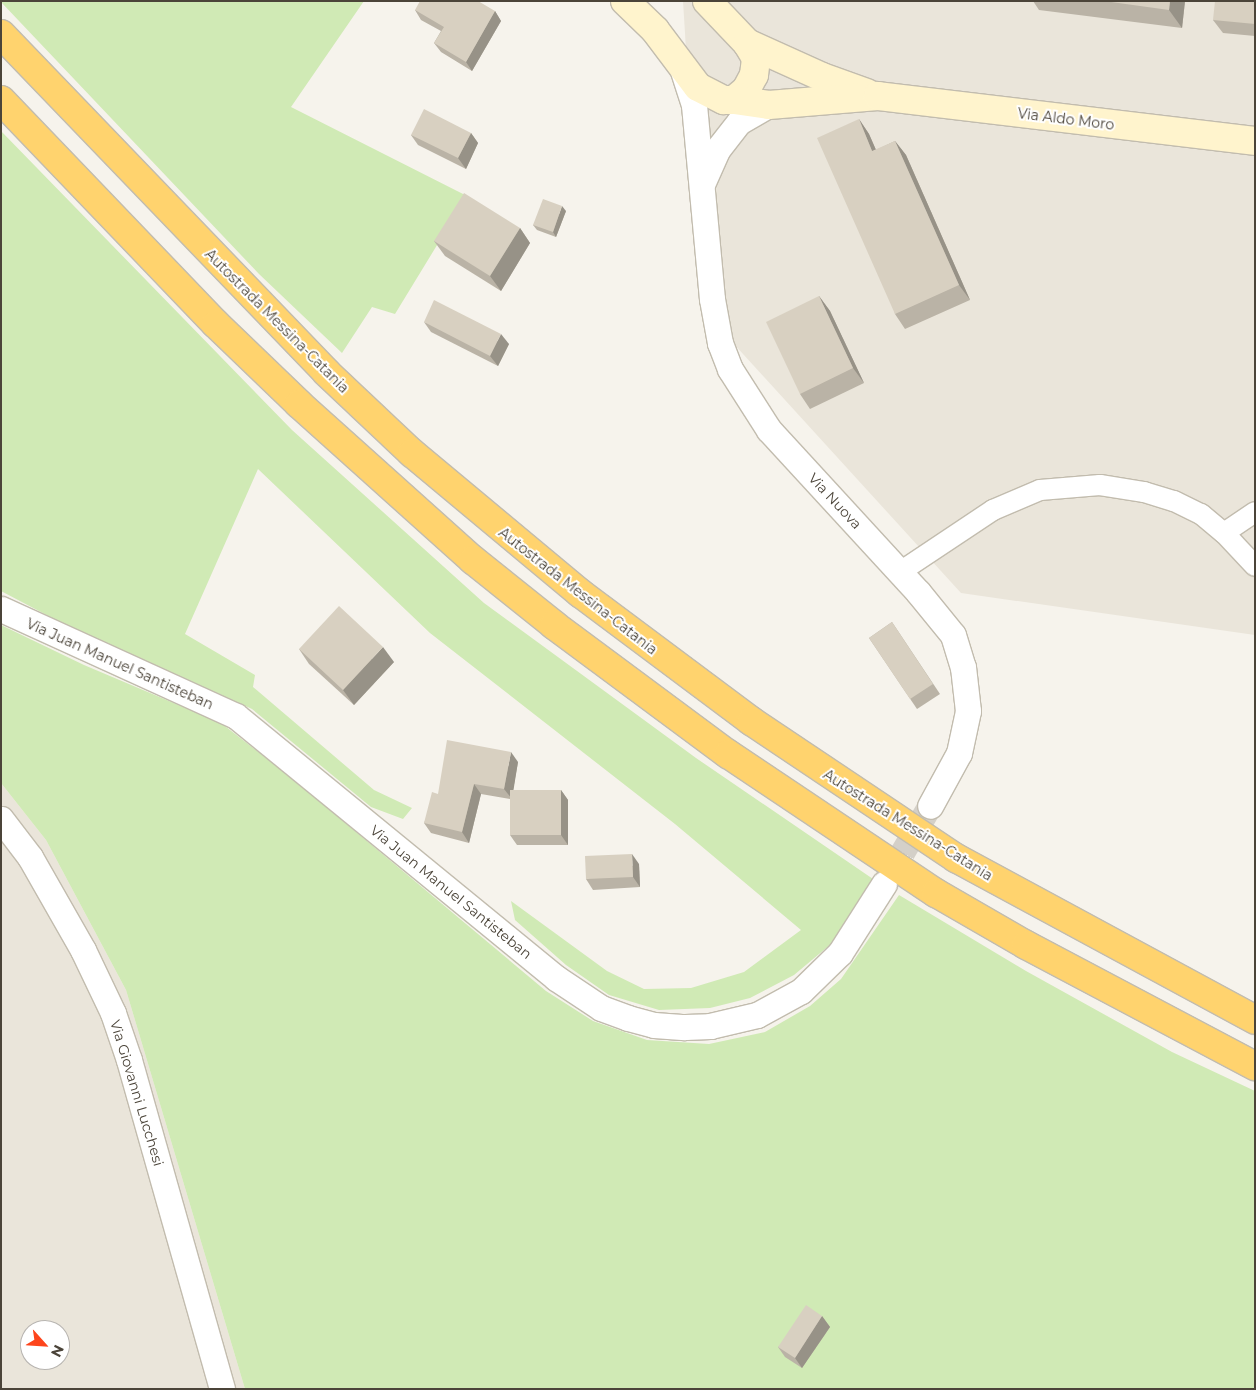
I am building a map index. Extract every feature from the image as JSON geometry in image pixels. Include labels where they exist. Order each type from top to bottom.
[{"type":"highway","name":"Autostrada Messina-Catania","points":[[1,34],[327,373],[412,453],[580,593],[759,727],[914,832],[1047,910],[1255,1020]]},
{"type":"highway","points":[[1,100],[216,324],[292,398],[473,560],[554,625],[728,754],[936,893],[1034,950],[1255,1066]]},
{"type":"main road","points":[[707,1],[747,43],[756,58],[754,75],[736,111]]},
{"type":"main road","points":[[628,2],[655,30],[682,68],[708,94],[724,100],[736,111]]},
{"type":"main road","points":[[747,43],[822,77],[878,96]]},
{"type":"main road","points":[[736,111],[769,104],[878,96]]},
{"type":"main road","name":"Via Aldo Moro","points":[[878,96],[1255,141]]},
{"type":"street","name":"Via Nuova","points":[[682,68],[694,106],[703,182],[712,299],[720,343],[730,369],[769,430],[900,572],[952,635],[963,667],[968,711],[959,753],[930,806]]},
{"type":"street","points":[[703,182],[736,111]]},
{"type":"street","points":[[900,572],[993,510],[1040,490],[1100,485],[1144,492],[1174,501],[1201,514],[1224,533],[1255,566]]},
{"type":"street","points":[[1224,533],[1255,512]]},
{"type":"street","name":"Via Juan Manuel Santisteban","points":[[1,609],[236,716],[556,978],[601,1008],[628,1018],[654,1025],[684,1027],[710,1026],[758,1015],[801,991],[840,953],[884,884]]},
{"type":"street","name":"Via Giovanni Lucchesi","points":[[2,820],[30,857],[83,950],[112,1013],[129,1060],[222,1389]]},
{"type":"shaded area","points":[[683,1],[1255,1],[1255,635],[961,593],[702,309]]},
{"type":"shaded area","points":[[1,783],[46,840],[126,990],[245,1389],[1,1389]]},
{"type":"green space","points":[[364,1],[291,107],[467,196],[395,314],[372,307],[342,353],[259,274],[1,2]]},
{"type":"green space","points":[[1,131],[292,430],[484,603],[696,758],[873,879],[831,944],[794,975],[750,998],[710,1008],[659,1010],[609,995],[566,965],[515,920],[511,901],[607,971],[644,989],[691,988],[744,972],[801,930],[675,824],[430,633],[258,469],[185,634],[255,675],[253,687],[374,790],[412,808],[403,819],[371,807],[252,709],[56,620],[1,591]]},
{"type":"green space","points":[[1,625],[84,665],[221,723],[288,775],[546,991],[593,1021],[647,1040],[709,1044],[765,1032],[810,1006],[841,979],[899,895],[1026,971],[1172,1052],[1255,1091],[1255,1389],[245,1389],[126,990],[46,840],[1,783]]},
{"type":"building","points":[[420,1],[478,1],[495,11],[466,62],[434,43],[444,27],[415,10]]},
{"type":"building","points":[[1104,1],[1170,1],[1169,10]]},
{"type":"building","points":[[1215,1],[1255,1],[1255,24],[1213,20]]},
{"type":"building","points":[[424,109],[471,133],[458,158],[411,135]]},
{"type":"building","points":[[859,119],[872,151],[895,141],[959,285],[895,314],[817,138]]},
{"type":"building","points":[[464,193],[520,228],[490,276],[434,241]]},
{"type":"building","points":[[543,199],[562,206],[553,232],[533,225]]},
{"type":"building","points":[[819,296],[853,368],[800,394],[766,322]]},
{"type":"building","points":[[434,300],[501,334],[490,356],[424,322]]},
{"type":"building","points":[[339,606],[383,647],[343,690],[299,649]]},
{"type":"building","points":[[892,622],[933,684],[910,699],[869,638]]},
{"type":"building","points":[[447,740],[511,752],[504,789],[474,784],[462,832],[424,823],[432,792],[438,794]]},
{"type":"building","points":[[510,790],[561,790],[561,835],[510,835]]},
{"type":"building","points":[[632,854],[633,877],[586,879],[585,856]]},
{"type":"building","points":[[806,1305],[822,1316],[795,1358],[778,1347]]},
{"type":"tunnel","points":[[884,884],[930,806]]}]
